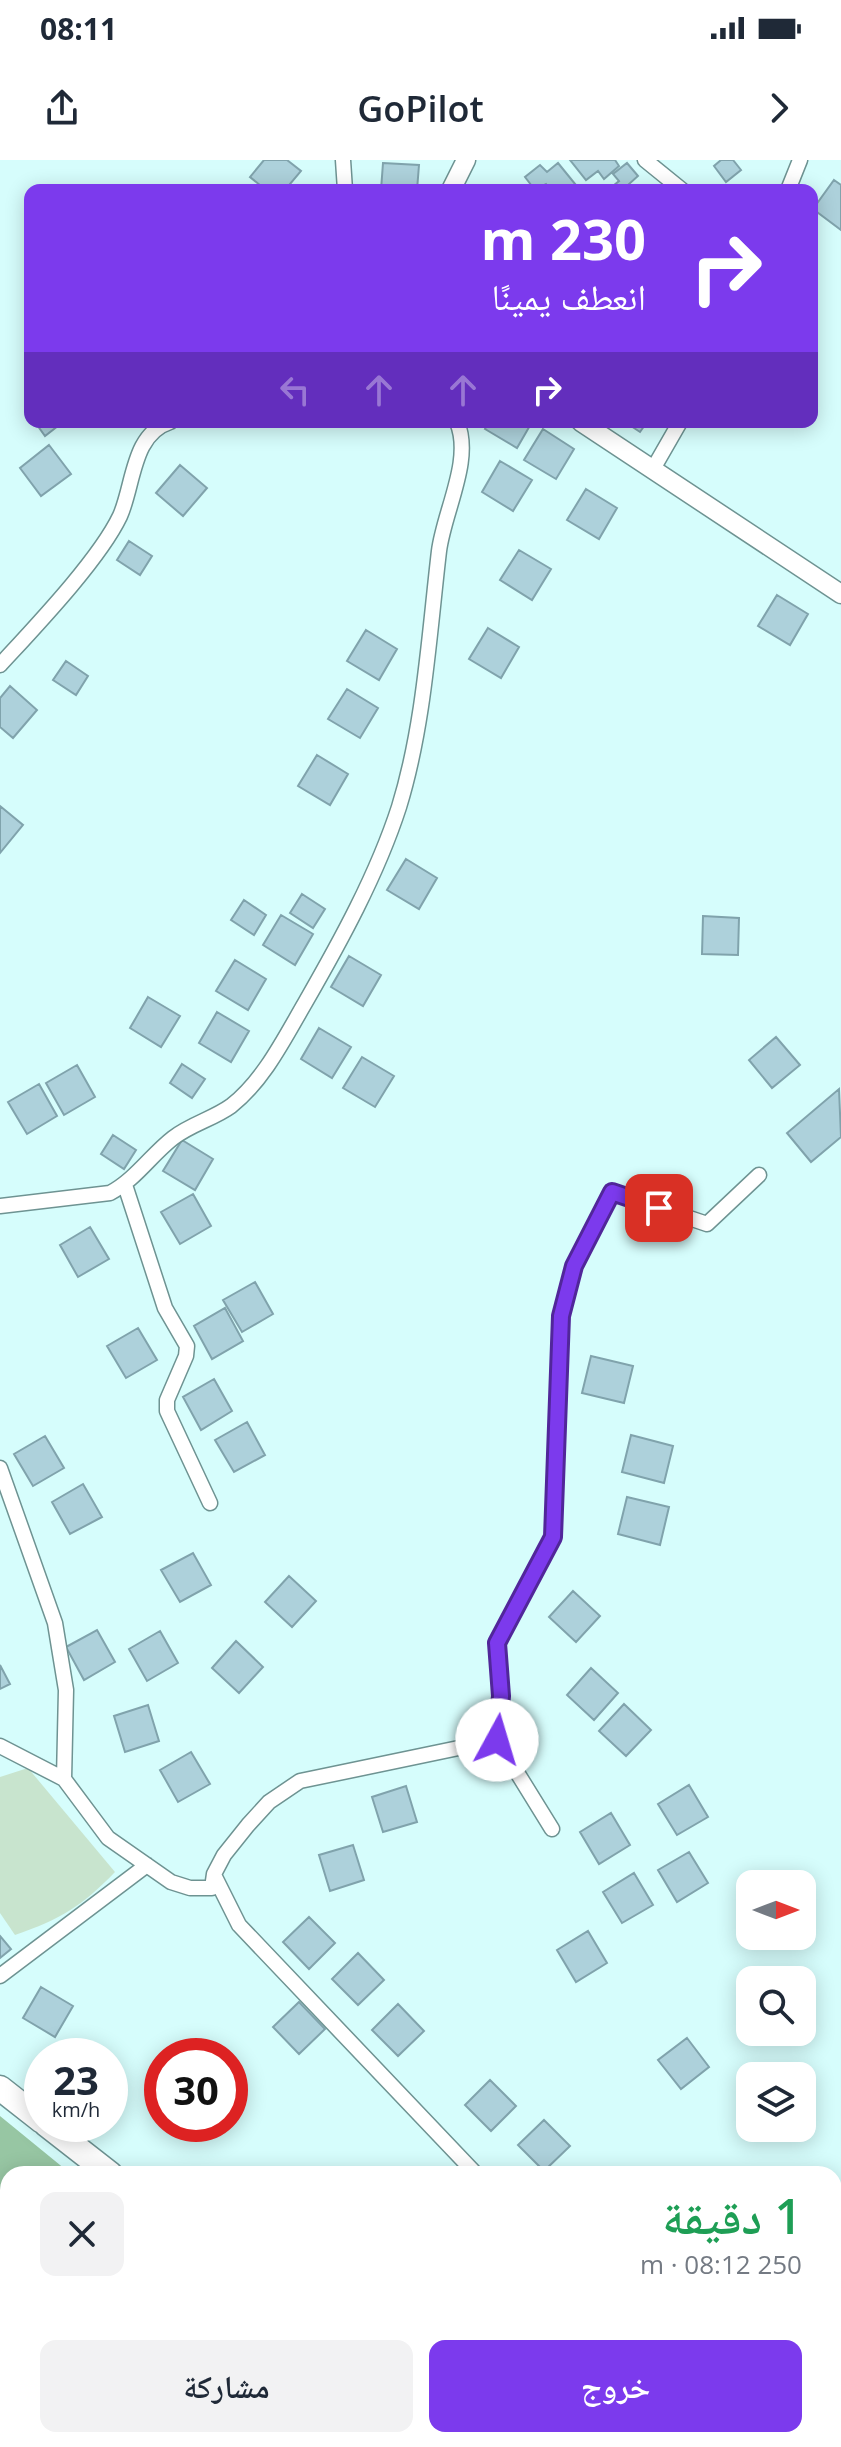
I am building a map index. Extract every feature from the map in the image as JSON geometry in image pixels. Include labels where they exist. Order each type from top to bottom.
[{"type":"main road","points":[[0,2088],[24,2107]]},
{"type":"main road","points":[[69,2142],[100,2166]]},
{"type":"street","points":[[343,160],[345,184]]},
{"type":"street","points":[[455,184],[466,160]]},
{"type":"street","points":[[645,160],[675,184]]},
{"type":"street","points":[[790,184],[800,160]]},
{"type":"street","points":[[0,665],[104,543],[121,514],[138,455],[148,438],[162,428]]},
{"type":"street","points":[[0,1206],[110,1193],[125,1185],[153,1153],[187,1127],[230,1106],[259,1078],[315,986],[377,864],[399,806],[414,735],[442,530],[463,445],[459,428]]},
{"type":"street","points":[[590,428],[841,594]]},
{"type":"street","points":[[653,469],[677,428]]},
{"type":"street","points":[[552,1829],[497,1740],[501,1696],[497,1643],[553,1537],[561,1316],[574,1266],[612,1192],[707,1224],[759,1175]]},
{"type":"street","points":[[125,1185],[165,1308],[187,1346],[186,1356],[167,1400],[167,1411],[210,1503]]},
{"type":"street","points":[[0,1468],[55,1623],[66,1690],[64,1779]]},
{"type":"street","points":[[0,1746],[64,1779],[108,1838],[171,1882],[190,1888],[212,1888],[214,1874],[248,1825],[269,1802],[300,1781],[497,1740]]},
{"type":"street","points":[[0,1976],[147,1865]]},
{"type":"street","points":[[214,1874],[239,1925],[468,2166]]},
{"type":"green space","points":[[28,1768],[115,1872],[70,1910],[15,1935],[0,1913],[0,1777]]},
{"type":"green space","points":[[0,2116],[24,2136],[24,2142],[32,2142],[61,2166],[0,2166]]},
{"type":"building","points":[[264,160],[287,160],[301,171],[290,184],[259,184],[250,177]]},
{"type":"building","points":[[570,160],[615,160],[619,166],[604,179],[598,171],[586,180]]},
{"type":"building","points":[[721,160],[733,160],[741,170],[726,182],[714,166]]},
{"type":"building","points":[[383,163],[419,165],[417,184],[381,184]]},
{"type":"building","points":[[558,163],[575,184],[530,184],[525,177],[540,165],[547,172]]},
{"type":"building","points":[[627,163],[638,176],[629,184],[615,184],[619,181],[613,174]]},
{"type":"building","points":[[834,180],[841,185],[841,230],[818,213],[818,202]]},
{"type":"building","points":[[39,428],[55,428],[45,436]]},
{"type":"building","points":[[486,428],[529,428],[517,448]]},
{"type":"building","points":[[543,429],[574,449],[556,479],[524,460]]},
{"type":"building","points":[[49,445],[71,474],[41,496],[20,468]]},
{"type":"building","points":[[500,461],[532,480],[513,511],[482,492]]},
{"type":"building","points":[[180,465],[207,488],[183,516],[156,493]]},
{"type":"building","points":[[586,489],[617,508],[599,539],[567,520]]},
{"type":"building","points":[[129,541],[152,556],[140,575],[117,560]]},
{"type":"building","points":[[519,550],[551,569],[532,600],[500,580]]},
{"type":"building","points":[[777,595],[808,614],[790,645],[758,626]]},
{"type":"building","points":[[488,628],[519,647],[501,678],[469,659]]},
{"type":"building","points":[[366,630],[397,649],[379,680],[347,661]]},
{"type":"building","points":[[66,661],[88,676],[76,695],[53,680]]},
{"type":"building","points":[[10,686],[37,710],[13,738],[0,727],[0,698]]},
{"type":"building","points":[[347,689],[378,708],[360,738],[328,719]]},
{"type":"building","points":[[317,755],[348,774],[330,805],[298,786]]},
{"type":"building","points":[[0,806],[23,825],[0,853]]},
{"type":"building","points":[[406,859],[437,878],[419,909],[387,890]]},
{"type":"building","points":[[302,894],[325,909],[313,928],[290,913]]},
{"type":"building","points":[[244,900],[266,915],[254,935],[231,920]]},
{"type":"building","points":[[281,915],[313,934],[295,965],[263,945]]},
{"type":"building","points":[[703,916],[739,918],[738,955],[702,954]]},
{"type":"building","points":[[349,956],[381,975],[363,1006],[331,987]]},
{"type":"building","points":[[235,960],[266,979],[248,1010],[216,991]]},
{"type":"building","points":[[148,997],[180,1016],[161,1047],[130,1028]]},
{"type":"building","points":[[217,1012],[249,1031],[231,1062],[199,1043]]},
{"type":"building","points":[[319,1028],[351,1047],[332,1078],[301,1059]]},
{"type":"building","points":[[776,1037],[800,1065],[772,1088],[749,1060]]},
{"type":"building","points":[[362,1057],[394,1076],[375,1107],[343,1088]]},
{"type":"building","points":[[182,1064],[205,1079],[192,1098],[170,1083]]},
{"type":"building","points":[[77,1065],[95,1097],[64,1115],[46,1083]]},
{"type":"building","points":[[39,1084],[57,1116],[27,1134],[8,1102]]},
{"type":"building","points":[[839,1089],[841,1137],[811,1162],[787,1133]]},
{"type":"building","points":[[113,1135],[136,1150],[124,1169],[101,1154]]},
{"type":"building","points":[[182,1140],[213,1159],[195,1190],[163,1171]]},
{"type":"building","points":[[193,1194],[211,1226],[180,1244],[161,1212]]},
{"type":"building","points":[[90,1227],[109,1259],[78,1277],[60,1245]]},
{"type":"building","points":[[255,1282],[273,1314],[242,1332],[223,1300]]},
{"type":"building","points":[[225,1308],[243,1341],[212,1359],[194,1326]]},
{"type":"building","points":[[138,1328],[157,1360],[126,1378],[107,1346]]},
{"type":"building","points":[[591,1356],[633,1366],[624,1403],[582,1393]]},
{"type":"building","points":[[214,1379],[232,1411],[201,1430],[183,1397]]},
{"type":"building","points":[[247,1422],[265,1455],[234,1472],[215,1440]]},
{"type":"building","points":[[631,1435],[673,1446],[664,1483],[622,1472]]},
{"type":"building","points":[[45,1436],[64,1468],[33,1486],[14,1454]]},
{"type":"building","points":[[83,1484],[102,1517],[70,1534],[52,1502]]},
{"type":"building","points":[[627,1497],[669,1507],[660,1545],[618,1534]]},
{"type":"building","points":[[193,1553],[211,1585],[180,1602],[161,1570]]},
{"type":"building","points":[[289,1576],[316,1601],[292,1627],[265,1602]]},
{"type":"building","points":[[573,1591],[600,1616],[576,1642],[549,1617]]},
{"type":"building","points":[[97,1630],[115,1662],[84,1680],[66,1647]]},
{"type":"building","points":[[160,1631],[178,1663],[147,1681],[129,1649]]},
{"type":"building","points":[[236,1641],[263,1667],[239,1693],[212,1668]]},
{"type":"building","points":[[0,1665],[10,1684],[0,1689]]},
{"type":"building","points":[[591,1668],[618,1693],[594,1720],[567,1695]]},
{"type":"building","points":[[624,1704],[651,1730],[626,1756],[599,1731]]},
{"type":"building","points":[[148,1705],[159,1741],[125,1752],[114,1716]]},
{"type":"building","points":[[191,1752],[210,1784],[178,1802],[160,1770]]},
{"type":"building","points":[[689,1785],[708,1817],[677,1835],[658,1804]]},
{"type":"building","points":[[406,1786],[417,1822],[383,1832],[372,1797]]},
{"type":"building","points":[[611,1813],[630,1845],[599,1864],[580,1832]]},
{"type":"building","points":[[353,1845],[364,1880],[330,1891],[319,1855]]},
{"type":"building","points":[[689,1852],[708,1883],[677,1902],[658,1870]]},
{"type":"building","points":[[634,1873],[653,1905],[622,1923],[603,1892]]},
{"type":"building","points":[[309,1917],[335,1943],[309,1969],[283,1942]]},
{"type":"building","points":[[588,1931],[607,1963],[576,1982],[557,1950]]},
{"type":"building","points":[[0,1936],[11,1949],[0,1958]]},
{"type":"building","points":[[358,1953],[384,1980],[358,2005],[332,1979]]},
{"type":"building","points":[[41,1987],[73,2006],[55,2037],[23,2018]]},
{"type":"building","points":[[299,2002],[325,2029],[299,2054],[273,2027]]},
{"type":"building","points":[[398,2004],[424,2031],[398,2056],[372,2030]]},
{"type":"building","points":[[687,2038],[709,2067],[681,2089],[658,2060]]},
{"type":"building","points":[[490,2080],[516,2106],[491,2131],[465,2105]]},
{"type":"building","points":[[544,2120],[570,2146],[549,2166],[539,2166],[518,2145]]},
{"type":"route","points":[[497,1740],[501,1696],[497,1643],[553,1537],[561,1316],[574,1266],[612,1192],[659,1208]]}]
